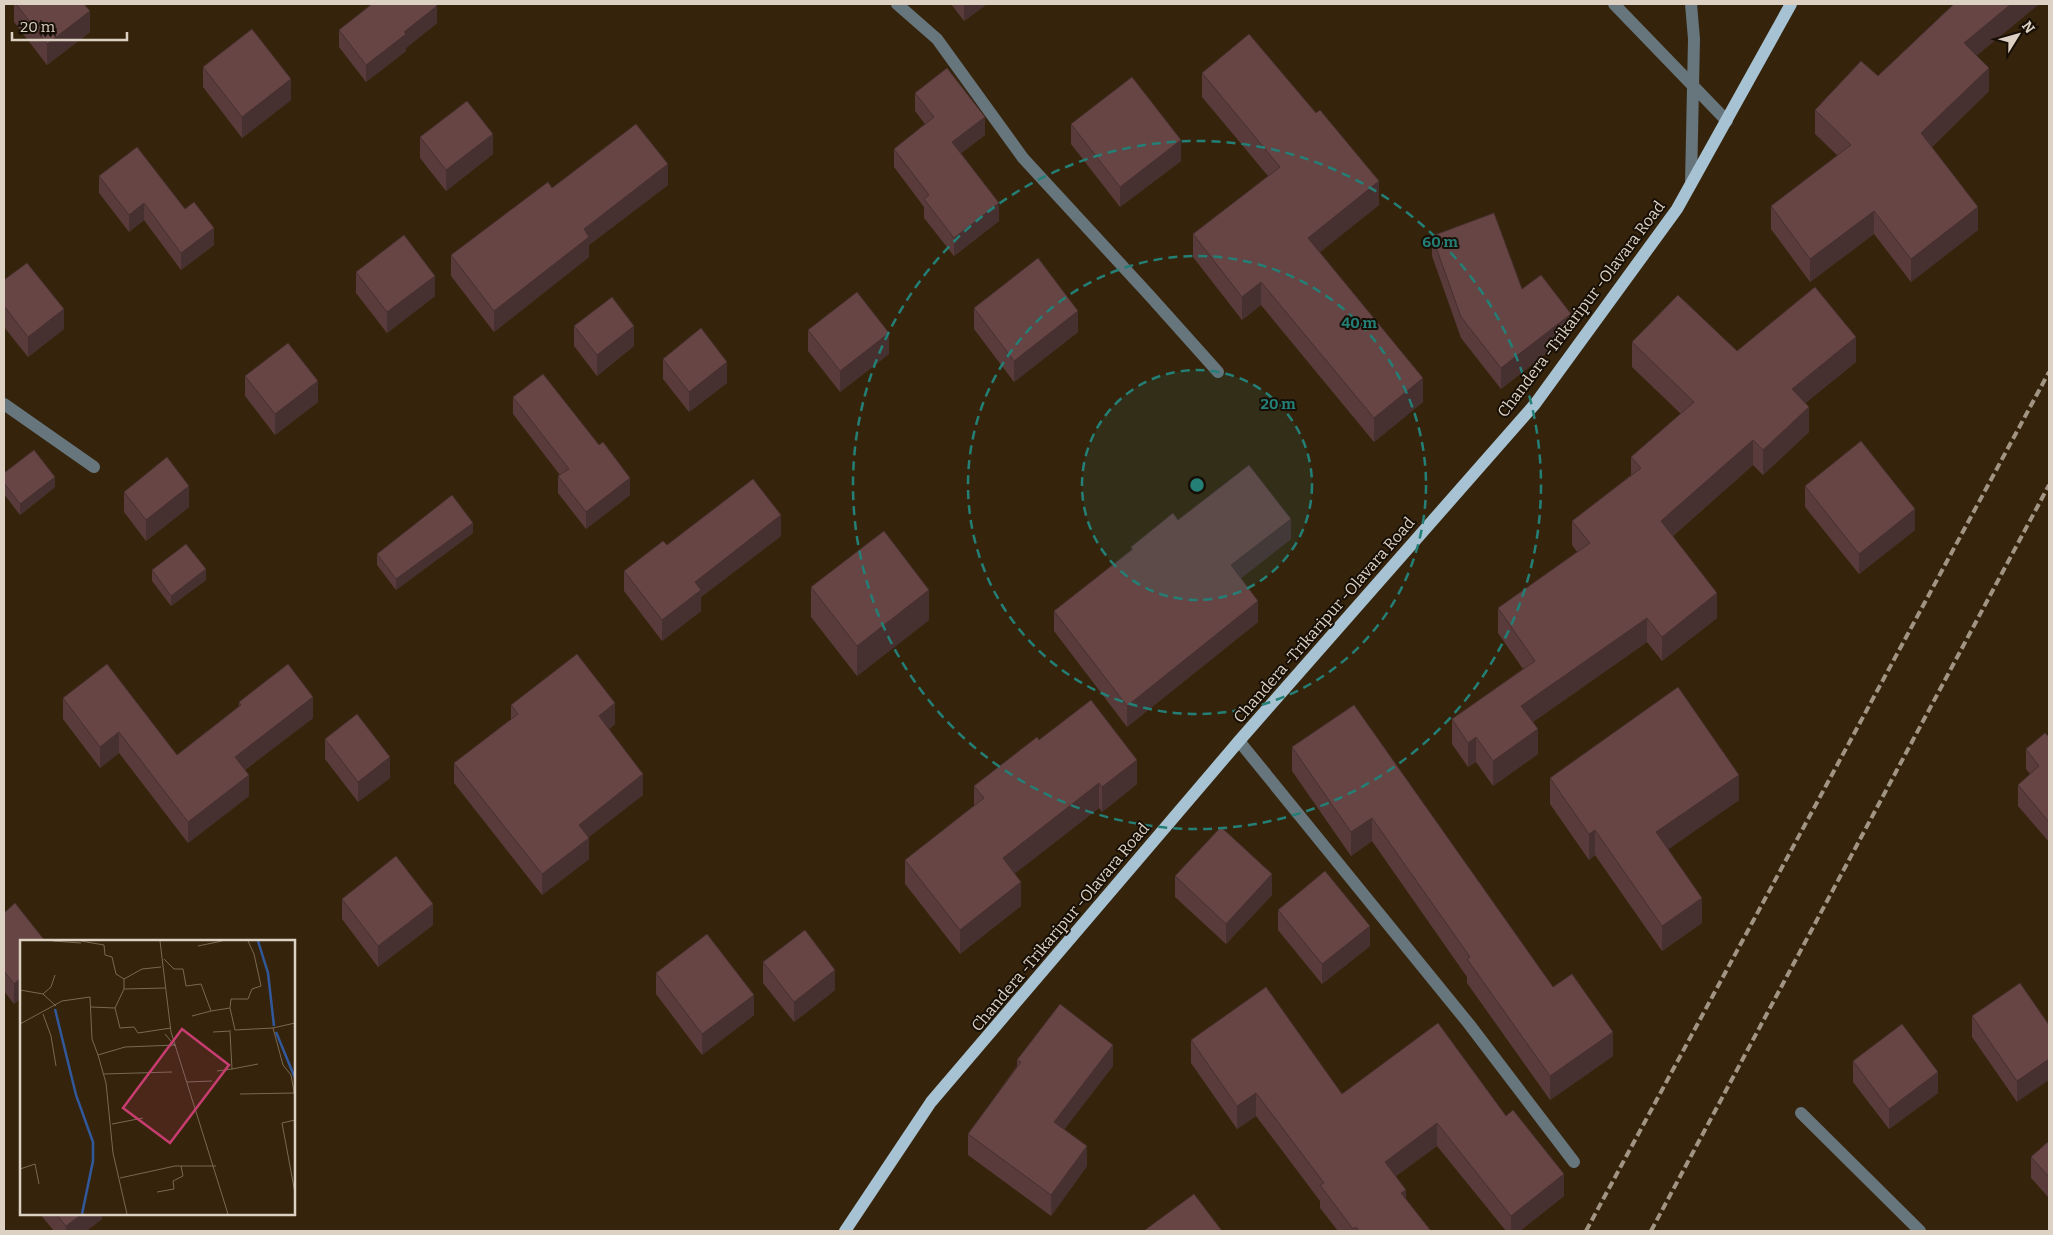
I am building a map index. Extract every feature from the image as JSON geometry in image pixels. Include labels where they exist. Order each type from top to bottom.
[{"type":"main road","name":"Chandera -Trikaripur -Olavara Road","points":[[845,1231],[932,1102],[1239,741],[1535,404],[1676,209],[1791,4]]},
{"type":"street","points":[[897,4],[937,39],[1023,158],[1218,372]]},
{"type":"street","points":[[1614,4],[1727,121]]},
{"type":"street","points":[[1690,184],[1694,39],[1691,4]]},
{"type":"street","points":[[4,404],[94,467]]},
{"type":"street","points":[[1239,741],[1469,1024],[1574,1162]]},
{"type":"street","points":[[1801,1113],[1920,1231]]},
{"type":"building","points":[[16,4],[84,4],[90,11],[47,44]]},
{"type":"building","points":[[372,4],[435,4],[437,6],[404,32],[406,34],[366,65],[339,30]]},
{"type":"building","points":[[1954,4],[2011,4],[1964,43],[1989,68],[1921,133],[1978,207],[1911,259],[1874,211],[1810,259],[1771,206],[1851,145],[1815,110],[1861,61],[1878,76]]},
{"type":"building","points":[[252,29],[291,79],[242,117],[203,67]]},
{"type":"building","points":[[1249,34],[1316,113],[1320,110],[1379,181],[1308,238],[1423,378],[1374,418],[1261,282],[1242,297],[1193,234],[1280,167],[1202,73]]},
{"type":"building","points":[[947,68],[985,117],[952,142],[999,203],[954,238],[924,199],[929,195],[894,149],[934,117],[915,93]]},
{"type":"building","points":[[1132,77],[1181,140],[1120,187],[1071,124]]},
{"type":"building","points":[[467,101],[493,134],[446,170],[420,137]]},
{"type":"building","points":[[636,124],[668,164],[584,229],[589,237],[494,311],[451,255],[548,182],[552,188]]},
{"type":"building","points":[[137,147],[185,209],[194,202],[214,228],[181,253],[144,203],[129,215],[99,176]]},
{"type":"building","points":[[1494,213],[1522,289],[1541,275],[1571,314],[1501,368],[1461,317],[1432,236]]},
{"type":"building","points":[[404,235],[435,276],[387,312],[356,272]]},
{"type":"building","points":[[1038,258],[1078,311],[1014,361],[974,308]]},
{"type":"building","points":[[27,263],[64,309],[28,337],[4,306],[4,280]]},
{"type":"building","points":[[1815,287],[1856,337],[1792,389],[1809,407],[1763,450],[1753,440],[1661,521],[1717,593],[1662,637],[1647,618],[1521,706],[1538,729],[1493,761],[1476,737],[1468,743],[1452,719],[1535,661],[1498,608],[1590,543],[1572,521],[1641,468],[1631,457],[1694,402],[1632,342],[1678,295],[1737,351]]},
{"type":"building","points":[[857,292],[889,333],[840,371],[808,330]]},
{"type":"building","points":[[612,297],[634,326],[597,355],[574,326]]},
{"type":"building","points":[[701,328],[727,362],[689,392],[663,359]]},
{"type":"building","points":[[288,343],[318,381],[275,414],[245,376]]},
{"type":"building","points":[[543,374],[599,445],[603,442],[630,478],[586,512],[558,476],[569,469],[513,397]]},
{"type":"building","points":[[1861,441],[1915,509],[1859,554],[1805,486]]},
{"type":"building","points":[[34,450],[55,477],[20,504],[4,483],[4,473]]},
{"type":"building","points":[[167,457],[189,486],[146,520],[124,492]]},
{"type":"building","points":[[1249,465],[1291,519],[1231,565],[1258,601],[1127,706],[1054,611],[1133,549],[1131,547],[1173,513],[1178,520]]},
{"type":"building","points":[[753,479],[781,515],[695,582],[701,590],[662,620],[624,571],[663,541],[667,545]]},
{"type":"building","points":[[452,495],[473,523],[396,579],[377,554]]},
{"type":"building","points":[[884,531],[929,590],[857,646],[811,587]]},
{"type":"building","points":[[186,544],[206,569],[171,596],[152,570]]},
{"type":"building","points":[[577,654],[615,703],[599,716],[643,774],[579,825],[589,838],[542,874],[454,763],[518,714],[511,705]]},
{"type":"building","points":[[107,664],[177,755],[241,705],[239,702],[288,664],[313,697],[235,757],[249,775],[188,822],[119,732],[100,747],[63,698]]},
{"type":"building","points":[[1678,687],[1739,775],[1656,832],[1702,898],[1662,926],[1595,830],[1589,834],[1550,778]]},
{"type":"building","points":[[1091,700],[1137,760],[1102,787],[1099,783],[1003,858],[1021,882],[960,930],[905,860],[984,798],[974,786],[1037,737],[1039,740]]},
{"type":"building","points":[[1354,705],[1553,987],[1572,974],[1613,1032],[1550,1076],[1467,959],[1470,957],[1372,818],[1351,832],[1292,747]]},
{"type":"building","points":[[357,714],[390,757],[358,782],[325,739]]},
{"type":"building","points":[[2045,733],[2049,737],[2049,822],[2018,785],[2039,766],[2026,749]]},
{"type":"building","points":[[1221,827],[1272,874],[1226,924],[1175,876]]},
{"type":"building","points":[[396,856],[433,904],[378,946],[342,899]]},
{"type":"building","points":[[1325,871],[1370,926],[1322,964],[1278,910]]},
{"type":"building","points":[[15,903],[44,940],[20,940],[20,979],[14,984],[4,971],[4,913]]},
{"type":"building","points":[[805,930],[835,970],[794,1002],[763,962]]},
{"type":"building","points":[[707,934],[754,995],[702,1034],[656,973]]},
{"type":"building","points":[[2020,983],[2049,1025],[2049,1059],[2017,1081],[1972,1016]]},
{"type":"building","points":[[1266,987],[1342,1094],[1438,1023],[1506,1116],[1513,1110],[1564,1174],[1511,1216],[1437,1123],[1385,1162],[1406,1190],[1401,1193],[1431,1231],[1359,1231],[1356,1227],[1353,1229],[1320,1185],[1324,1183],[1256,1093],[1237,1106],[1191,1040]]},
{"type":"building","points":[[1060,1004],[1113,1045],[1054,1122],[1087,1146],[1051,1195],[968,1134],[1021,1062],[1017,1060]]},
{"type":"building","points":[[1902,1024],[1938,1072],[1889,1109],[1853,1061]]},
{"type":"building","points":[[2049,1141],[2049,1177],[2031,1157]]},
{"type":"building","points":[[1194,1194],[1222,1231],[1145,1230]]},
{"type":"building","points":[[57,1215],[81,1215],[66,1226]]},
{"type":"railway","points":[[1586,1231],[2049,372]]},
{"type":"railway","points":[[1651,1231],[2049,485]]}]
